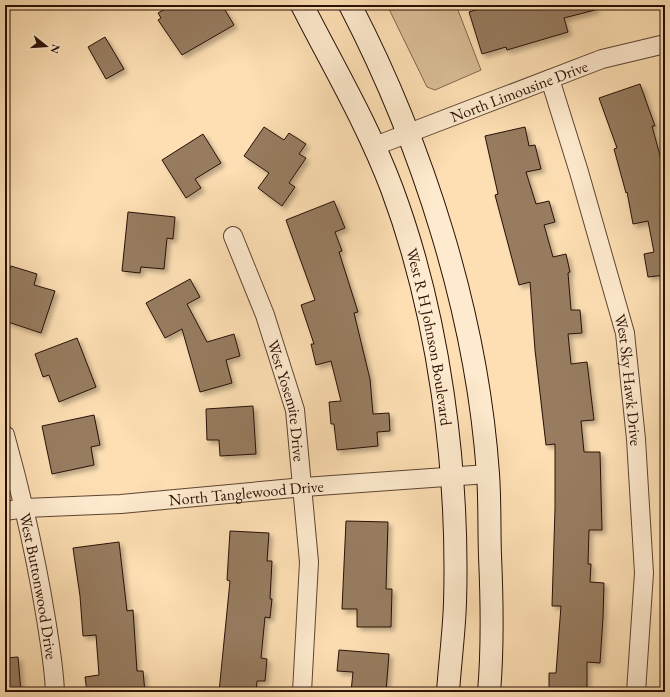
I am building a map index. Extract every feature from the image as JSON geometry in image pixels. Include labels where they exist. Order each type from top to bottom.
[{"type":"main road","name":"West R H Johnson Boulevard","points":[[302,5],[375,146],[406,228],[425,306],[439,372],[451,477],[455,540],[453,655],[448,692]]},
{"type":"main road","points":[[350,5],[409,132],[450,259],[477,384],[488,474],[491,595],[489,692]]},
{"type":"street","name":"North Limousine Drive","points":[[375,146],[602,59],[665,44]]},
{"type":"street","name":"West Sky Hawk Drive","points":[[550,79],[579,172],[625,333],[636,438],[644,573],[636,692]]},
{"type":"street","name":"West Yosemite Drive","points":[[233,236],[265,315],[295,410],[304,487],[309,562],[302,692]]},
{"type":"street","name":"West Buttonwood Drive","points":[[5,435],[25,508],[41,585],[54,671],[55,692]]},
{"type":"street","name":"North Tanglewood Drive","points":[[5,511],[25,508],[121,504],[304,487],[488,474]]},
{"type":"shaded area","points":[[387,5],[456,5],[481,70],[435,90],[427,87]]},
{"type":"building","points":[[172,5],[222,5],[234,25],[182,55],[158,20],[161,18],[158,13]]},
{"type":"building","points":[[492,5],[595,5],[595,10],[564,18],[568,32],[507,50],[506,47],[482,54],[469,12]]},
{"type":"building","points":[[105,37],[124,69],[106,79],[88,47]]},
{"type":"building","points":[[640,84],[655,126],[652,126],[665,174],[665,275],[648,277],[644,254],[654,252],[648,221],[633,224],[627,192],[626,193],[614,149],[617,148],[599,98]]},
{"type":"building","points":[[264,127],[284,140],[289,133],[306,144],[299,154],[306,158],[289,183],[295,187],[282,206],[258,188],[269,173],[244,156]]},
{"type":"building","points":[[525,127],[529,146],[535,145],[541,169],[526,172],[536,204],[549,201],[555,222],[544,225],[553,257],[566,254],[570,272],[568,273],[571,310],[580,310],[582,333],[568,334],[571,364],[587,362],[594,420],[581,421],[584,452],[600,452],[602,530],[589,530],[588,564],[591,564],[590,582],[604,583],[603,618],[600,663],[587,662],[587,692],[549,692],[549,673],[556,673],[561,606],[552,606],[555,509],[555,444],[546,445],[535,350],[530,282],[519,285],[495,195],[498,194],[485,136]]},
{"type":"building","points":[[203,134],[221,163],[195,179],[201,188],[186,198],[162,160]]},
{"type":"building","points":[[334,201],[345,228],[335,232],[342,251],[339,252],[358,312],[354,313],[370,379],[373,414],[389,413],[390,431],[377,432],[378,446],[337,450],[334,424],[331,424],[329,402],[341,401],[331,361],[316,365],[311,344],[314,344],[301,305],[315,300],[286,220]]},
{"type":"building","points":[[128,212],[175,217],[173,239],[167,238],[164,269],[141,267],[140,273],[122,271]]},
{"type":"building","points":[[11,266],[37,274],[34,285],[55,291],[41,333],[5,321],[5,285]]},
{"type":"building","points":[[190,279],[200,297],[187,304],[207,342],[234,334],[240,356],[226,360],[232,383],[200,392],[182,329],[165,338],[146,303]]},
{"type":"building","points":[[77,338],[96,387],[59,402],[49,375],[43,377],[35,354]]},
{"type":"building","points":[[253,406],[256,454],[220,456],[219,440],[207,440],[206,409]]},
{"type":"building","points":[[94,415],[100,445],[91,447],[94,465],[52,474],[42,426]]},
{"type":"building","points":[[346,521],[388,522],[386,589],[392,589],[391,627],[357,627],[357,609],[342,609]]},
{"type":"building","points":[[230,531],[269,533],[267,561],[272,561],[270,599],[272,599],[270,618],[265,617],[261,658],[267,659],[265,681],[257,681],[256,692],[219,692],[230,581],[227,580]]},
{"type":"building","points":[[119,542],[127,611],[133,610],[137,671],[143,671],[145,692],[87,692],[85,677],[99,675],[96,635],[83,636],[80,596],[73,548]]},
{"type":"building","points":[[339,650],[389,654],[386,692],[351,692],[353,672],[337,671]]},
{"type":"building","points":[[18,657],[21,692],[5,692],[5,658]]}]
